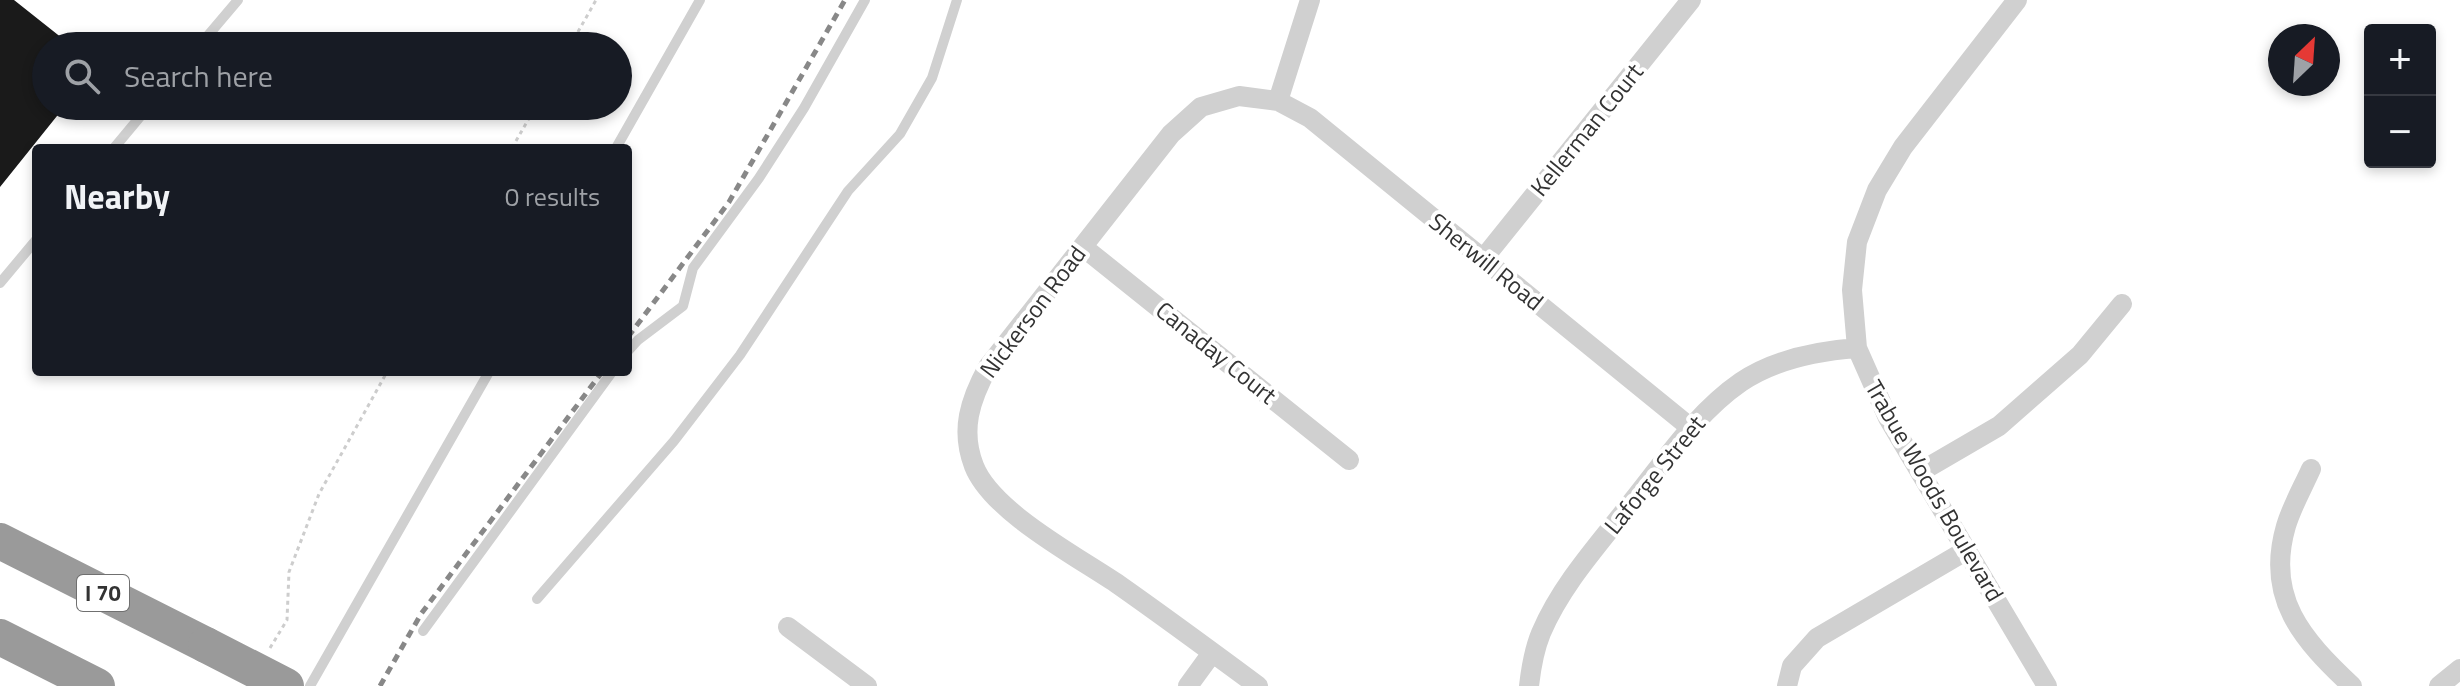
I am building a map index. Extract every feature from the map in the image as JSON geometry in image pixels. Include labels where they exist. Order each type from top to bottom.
[{"type":"highway","name":"I 70","points":[[0,541],[206,645],[275,673]]},
{"type":"highway","points":[[0,637],[97,686]]},
{"type":"street","points":[[1278,101],[1310,0]]},
{"type":"street","name":"Kellerman Court","points":[[1483,259],[1691,0]]},
{"type":"street","name":"Trabue Woods Boulevard","points":[[2017,0],[1903,147],[1877,190],[1857,242],[1852,290],[1857,348],[1888,418],[2047,686]]},
{"type":"street","name":"Nickerson Road","points":[[1258,686],[1008,510],[988,489],[975,468],[967,441],[967,416],[975,390],[988,367],[1171,134],[1201,107],[1239,96],[1278,101]]},
{"type":"street","name":"Sherwill Road","points":[[1278,101],[1310,118],[1691,428]]},
{"type":"street","name":"Canaday Court","points":[[1083,247],[1349,460]]},
{"type":"street","points":[[1920,472],[1999,426],[2080,355],[2122,304]]},
{"type":"street","name":"Laforge Street","points":[[1529,686],[1540,634],[1556,603],[1579,569],[1691,428],[1719,399],[1744,380],[1768,368],[1823,351],[1857,348]]},
{"type":"street","points":[[2311,469],[2287,524],[2281,553],[2280,586],[2307,642],[2352,686]]},
{"type":"street","points":[[1787,686],[1792,666],[1817,638],[1967,550]]},
{"type":"street","points":[[788,627],[867,686]]},
{"type":"street","points":[[1188,686],[1212,653]]},
{"type":"street","points":[[2439,686],[2460,669]]},
{"type":"lane","points":[[211,32],[238,0]]},
{"type":"lane","points":[[632,120],[700,0]]},
{"type":"lane","points":[[632,347],[683,306],[693,268],[759,178],[804,108],[865,0]]},
{"type":"lane","points":[[537,599],[674,441],[740,355],[848,191],[900,134],[932,78],[957,0]]},
{"type":"lane","points":[[117,144],[137,120]]},
{"type":"lane","points":[[618,144],[632,120]]},
{"type":"lane","points":[[0,283],[32,245]]},
{"type":"lane","points":[[310,686],[487,376]]},
{"type":"lane","points":[[423,631],[609,376]]},
{"type":"path","points":[[578,32],[596,0]]},
{"type":"path","points":[[514,144],[528,120]]},
{"type":"path","points":[[275,673],[287,620],[289,572],[319,494],[385,376]]},
{"type":"building","points":[[0,0],[14,0],[54,32],[32,32],[32,120],[54,120],[0,187]]},
{"type":"railway","points":[[632,332],[729,202],[845,0]]},
{"type":"railway","points":[[380,686],[421,614],[599,376]]}]
